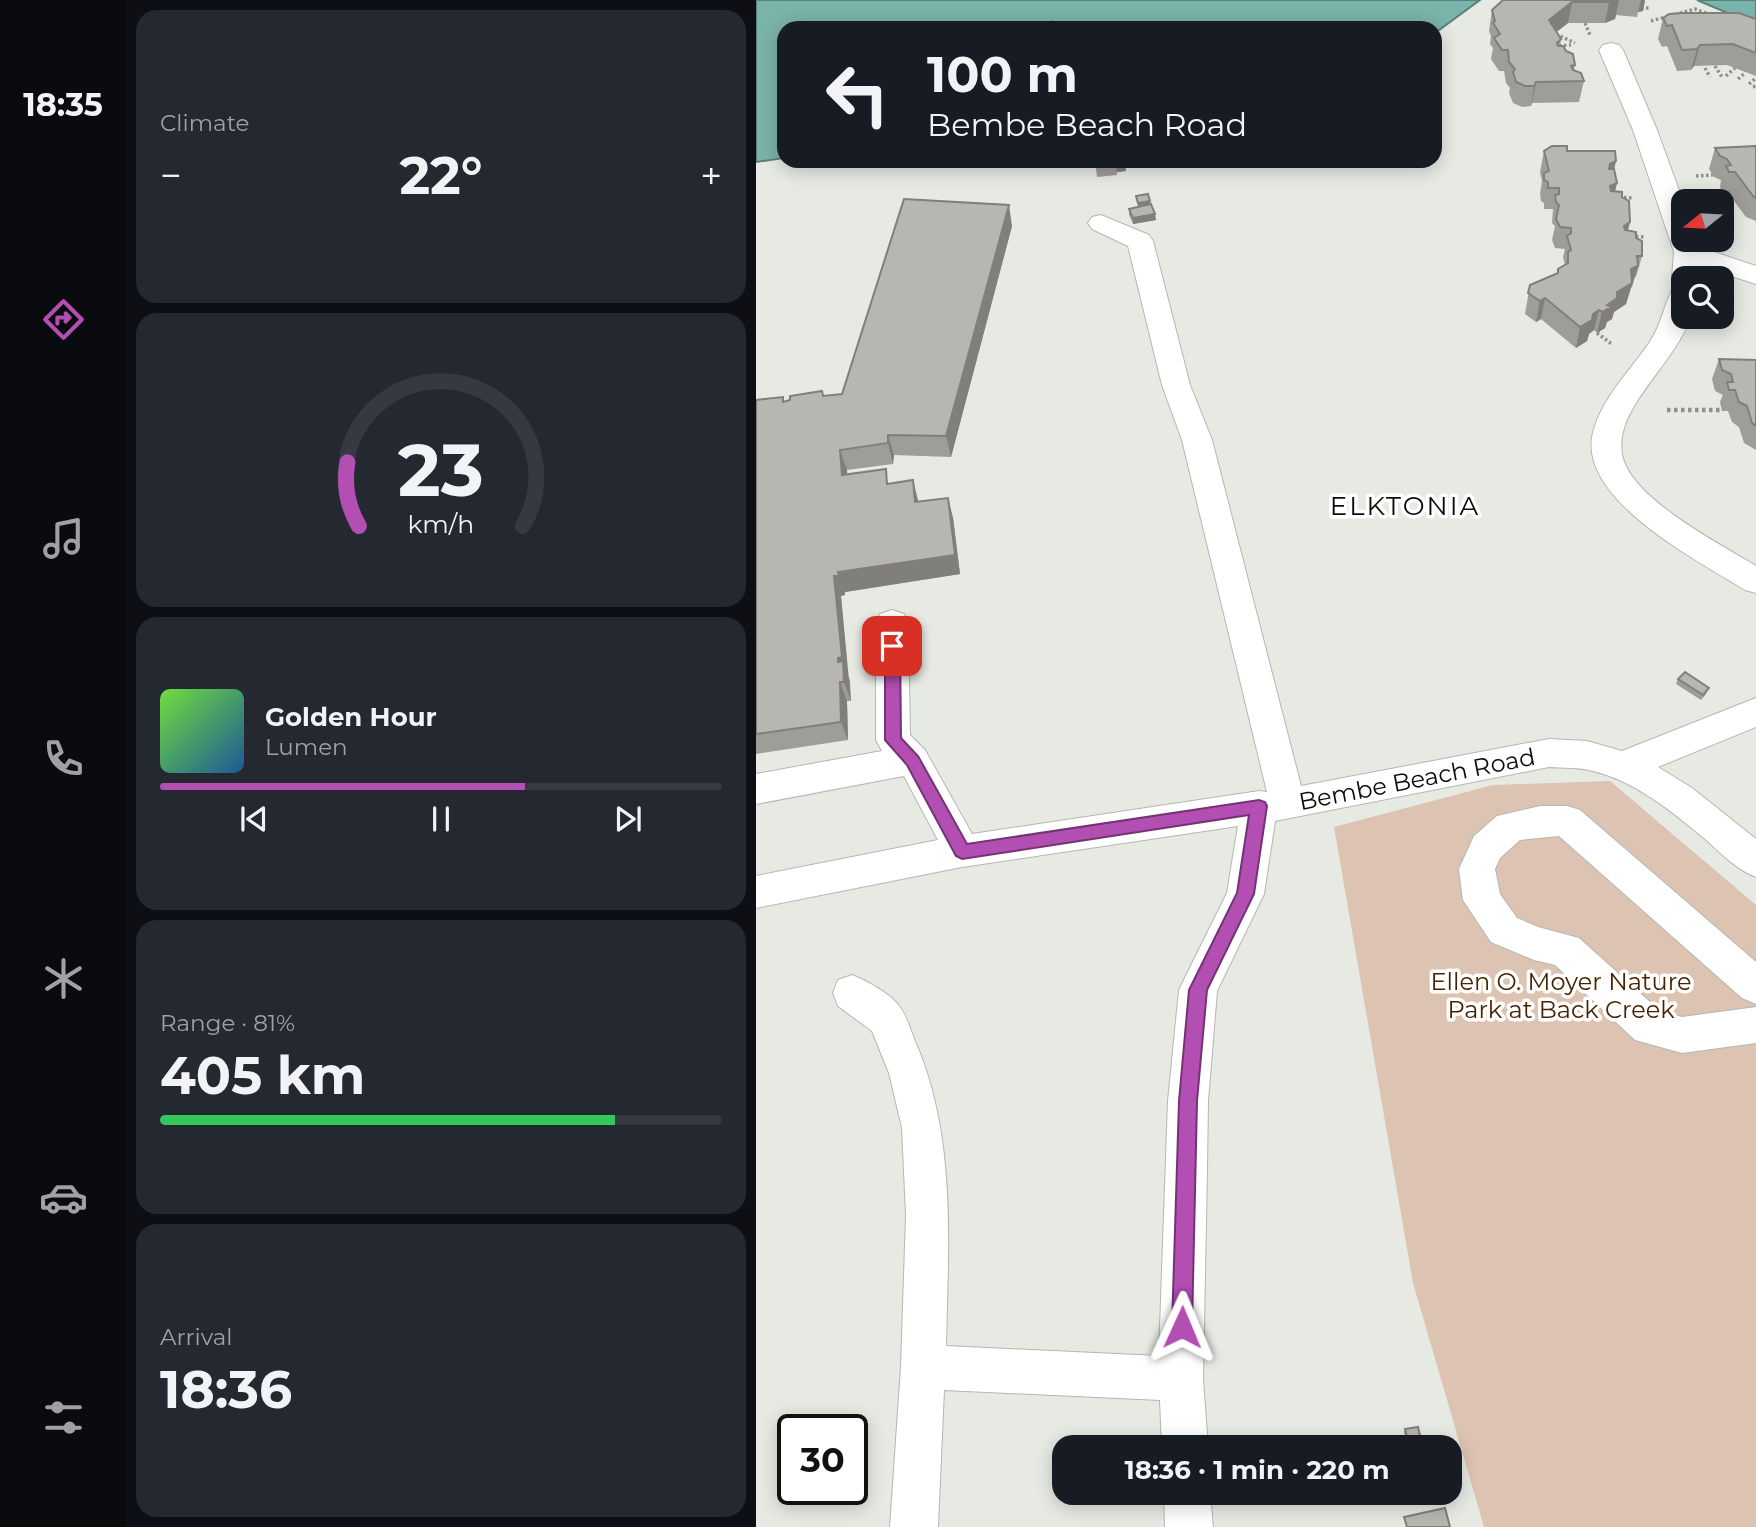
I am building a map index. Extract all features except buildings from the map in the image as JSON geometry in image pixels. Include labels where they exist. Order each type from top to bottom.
[{"type":"street","points":[[1601,44],[1645,130],[1686,265],[1756,275]]},
{"type":"street","points":[[1101,223],[1140,241],[1176,385],[1201,452],[1274,805],[1245,894],[1198,990],[1188,1101],[1181,1379],[1184,1435]]},
{"type":"street","points":[[1673,329],[1613,419],[1606,442],[1608,460],[1616,479],[1643,509],[1756,581]]},
{"type":"street","points":[[892,623],[893,740],[913,760],[962,851]]},
{"type":"street","points":[[1622,765],[1756,712]]},
{"type":"street","name":"Bembe Beach Road","points":[[756,892],[962,851],[1274,805],[1549,753],[1589,755],[1622,765],[1651,779],[1700,814],[1756,861]]},
{"type":"street","points":[[756,789],[913,760]]},
{"type":"street","points":[[1756,986],[1567,821],[1540,821],[1510,827],[1487,847],[1477,869],[1482,900],[1504,930],[1534,943],[1566,950],[1648,1027],[1682,1035],[1756,1025]]},
{"type":"street","points":[[852,993],[886,1019],[909,1073],[922,1128],[927,1215],[923,1367],[914,1527]]},
{"type":"street","points":[[923,1367],[1181,1379]]},
{"type":"street","points":[[1188,1505],[1189,1527]]},
{"type":"path","points":[[1642,9],[1650,8]]},
{"type":"path","points":[[1651,21],[1695,9],[1718,18]]},
{"type":"path","points":[[1585,23],[1601,44]]},
{"type":"path","points":[[1548,46],[1573,44],[1556,34]]},
{"type":"path","points":[[1716,65],[1724,76],[1735,68]]},
{"type":"path","points":[[1704,68],[1710,77]]},
{"type":"path","points":[[1738,79],[1745,73]]},
{"type":"path","points":[[1753,86],[1756,78]]},
{"type":"path","points":[[1696,177],[1713,175]]},
{"type":"path","points":[[1611,197],[1633,198]]},
{"type":"path","points":[[1625,235],[1644,237]]},
{"type":"path","points":[[1597,333],[1613,345]]},
{"type":"path","points":[[1667,410],[1722,410]]},
{"type":"green space","name":"Ellen O. Moyer Nature Park at Back Creek","points":[[1610,781],[1756,905],[1756,1527],[1484,1527],[1462,1451],[1462,1435],[1457,1435],[1413,1283],[1334,827],[1493,785]]},
{"type":"water","points":[[756,0],[1480,0],[1442,28],[1442,21],[777,21],[777,159],[756,162]]},
{"type":"water","points":[[1697,0],[1756,0],[1756,25]]},
{"type":"district","name":"ELKTONIA","points":[[1405,506]]},
{"type":"route","points":[[892,646],[893,740],[913,760],[962,851],[1259,806],[1245,894],[1198,990],[1188,1101],[1182,1327]]}]
